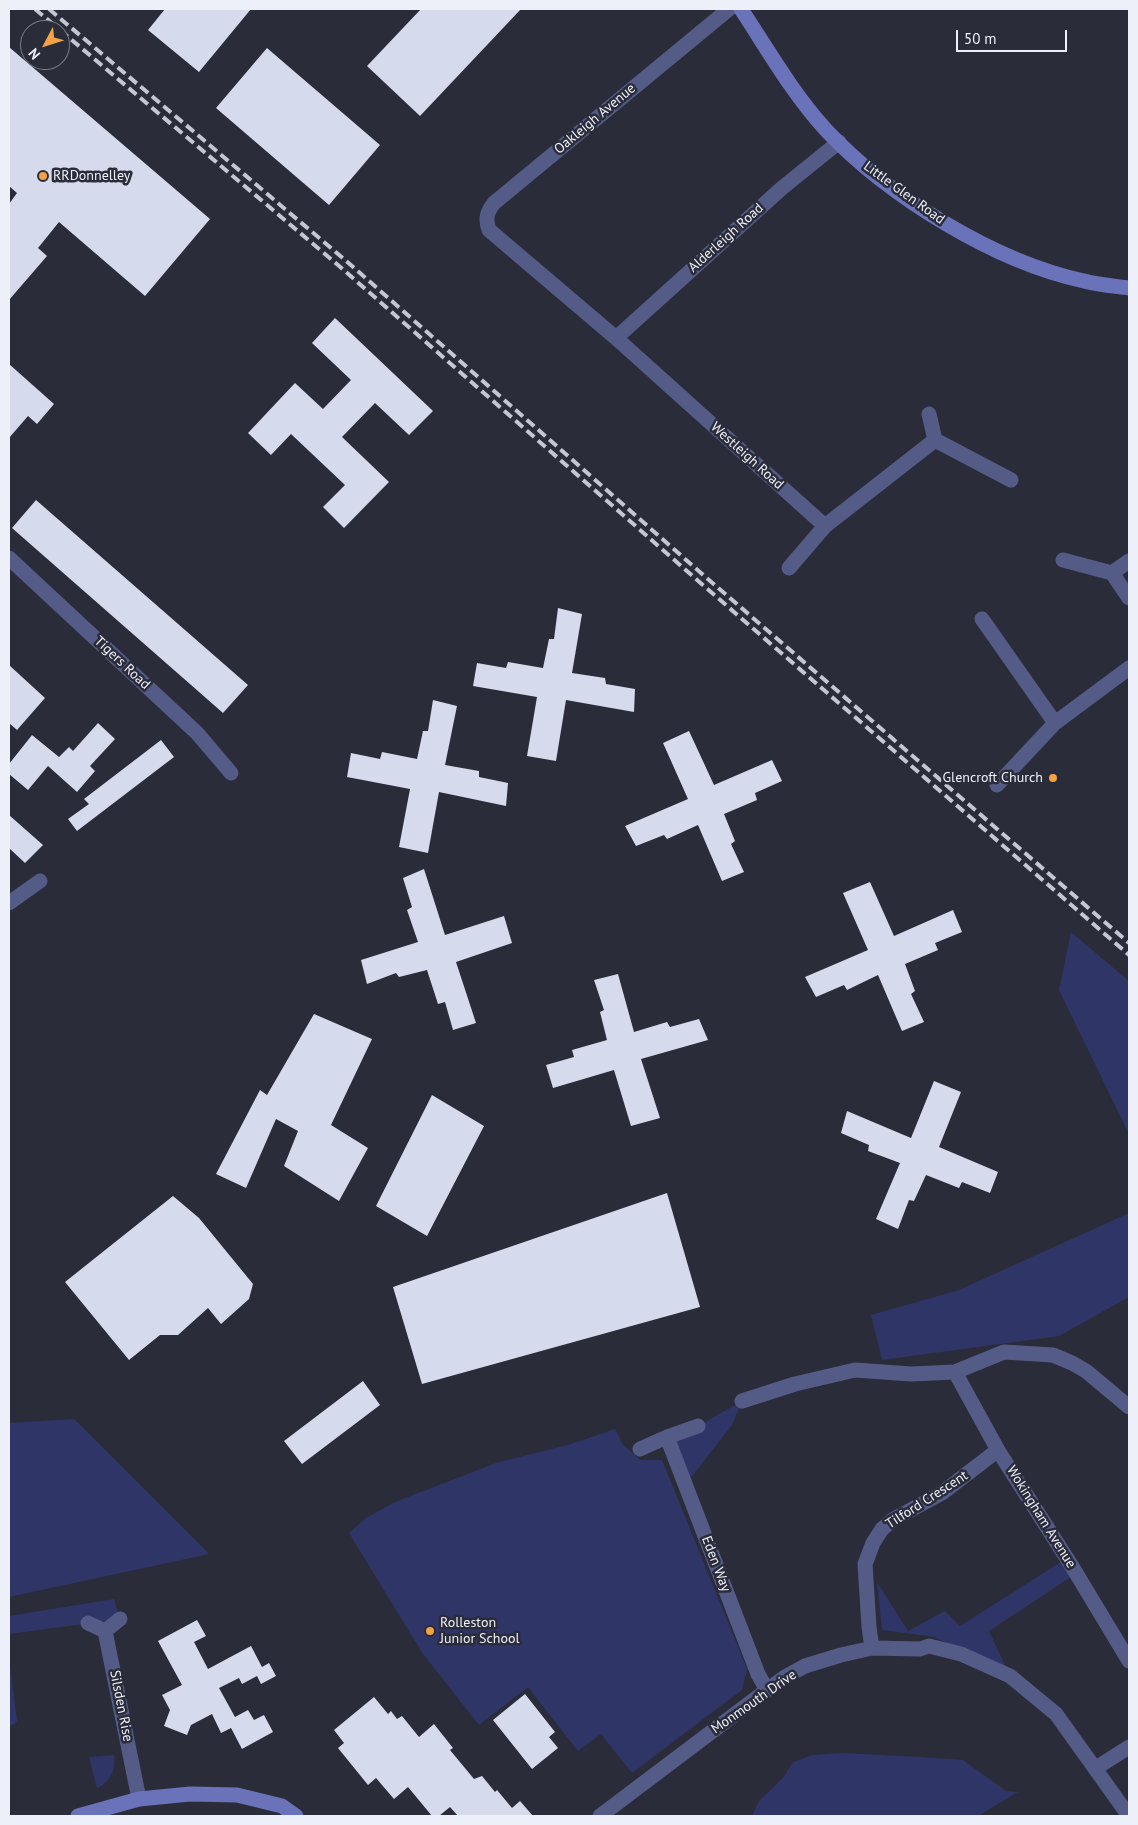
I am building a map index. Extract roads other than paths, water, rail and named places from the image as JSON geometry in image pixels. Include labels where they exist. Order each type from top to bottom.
[{"type":"main road","name":"Little Glen Road","points":[[741,9],[792,86],[817,119],[865,166],[901,194],[954,228],[985,245],[1050,271],[1084,282],[1129,288]]},
{"type":"main road","points":[[78,1816],[139,1799],[190,1794],[237,1795],[282,1806],[296,1816]]},
{"type":"street","name":"Oakleigh Avenue","points":[[498,239],[489,230],[486,219],[487,213],[494,203],[729,9]]},
{"type":"street","name":"Alderleigh Road","points":[[616,338],[782,188],[839,142]]},
{"type":"street","name":"Westleigh Road","points":[[498,239],[616,338],[825,526]]},
{"type":"street","points":[[929,414],[935,440],[1011,480]]},
{"type":"street","points":[[789,568],[825,526],[935,440]]},
{"type":"street","name":"Tigers Road","points":[[9,558],[198,733],[231,772]]},
{"type":"street","points":[[1063,560],[1112,574],[1129,598]]},
{"type":"street","points":[[1112,574],[1129,561]]},
{"type":"street","points":[[982,619],[1056,724]]},
{"type":"street","points":[[997,784],[1056,724],[1127,674]]},
{"type":"street","points":[[9,902],[40,881]]},
{"type":"street","points":[[742,1401],[795,1384],[855,1370],[911,1374],[955,1372],[1004,1352],[1053,1355],[1072,1363],[1086,1371],[1129,1407]]},
{"type":"street","name":"Wokingham Avenue","points":[[955,1372],[998,1450],[1077,1574],[1129,1661]]},
{"type":"street","points":[[640,1449],[698,1426]]},
{"type":"street","name":"Eden Way","points":[[667,1438],[758,1674],[767,1690]]},
{"type":"street","name":"Tilford Crescent","points":[[872,1648],[868,1627],[865,1564],[873,1543],[882,1529],[894,1519],[942,1493],[998,1450]]},
{"type":"street","points":[[88,1623],[105,1631],[120,1618]]},
{"type":"street","name":"Silsden Rise","points":[[105,1631],[139,1799]]},
{"type":"street","name":"Monmouth Drive","points":[[600,1816],[767,1690],[805,1666],[872,1648],[920,1649],[929,1646],[961,1654],[1010,1676],[1056,1714],[1129,1816]]},
{"type":"street","points":[[1096,1768],[1129,1747]]},
{"type":"railway","points":[[35,9],[48,20]]},
{"type":"railway","points":[[49,9],[344,259],[701,573],[1129,943]]},
{"type":"railway","points":[[70,38],[338,265],[1129,955]]},
{"type":"place","name":"RRDonnelley","points":[[43,176]]},
{"type":"place","name":"Glencroft Church","points":[[1053,778]]},
{"type":"place","name":"Rolleston Junior School","points":[[430,1631]]}]
